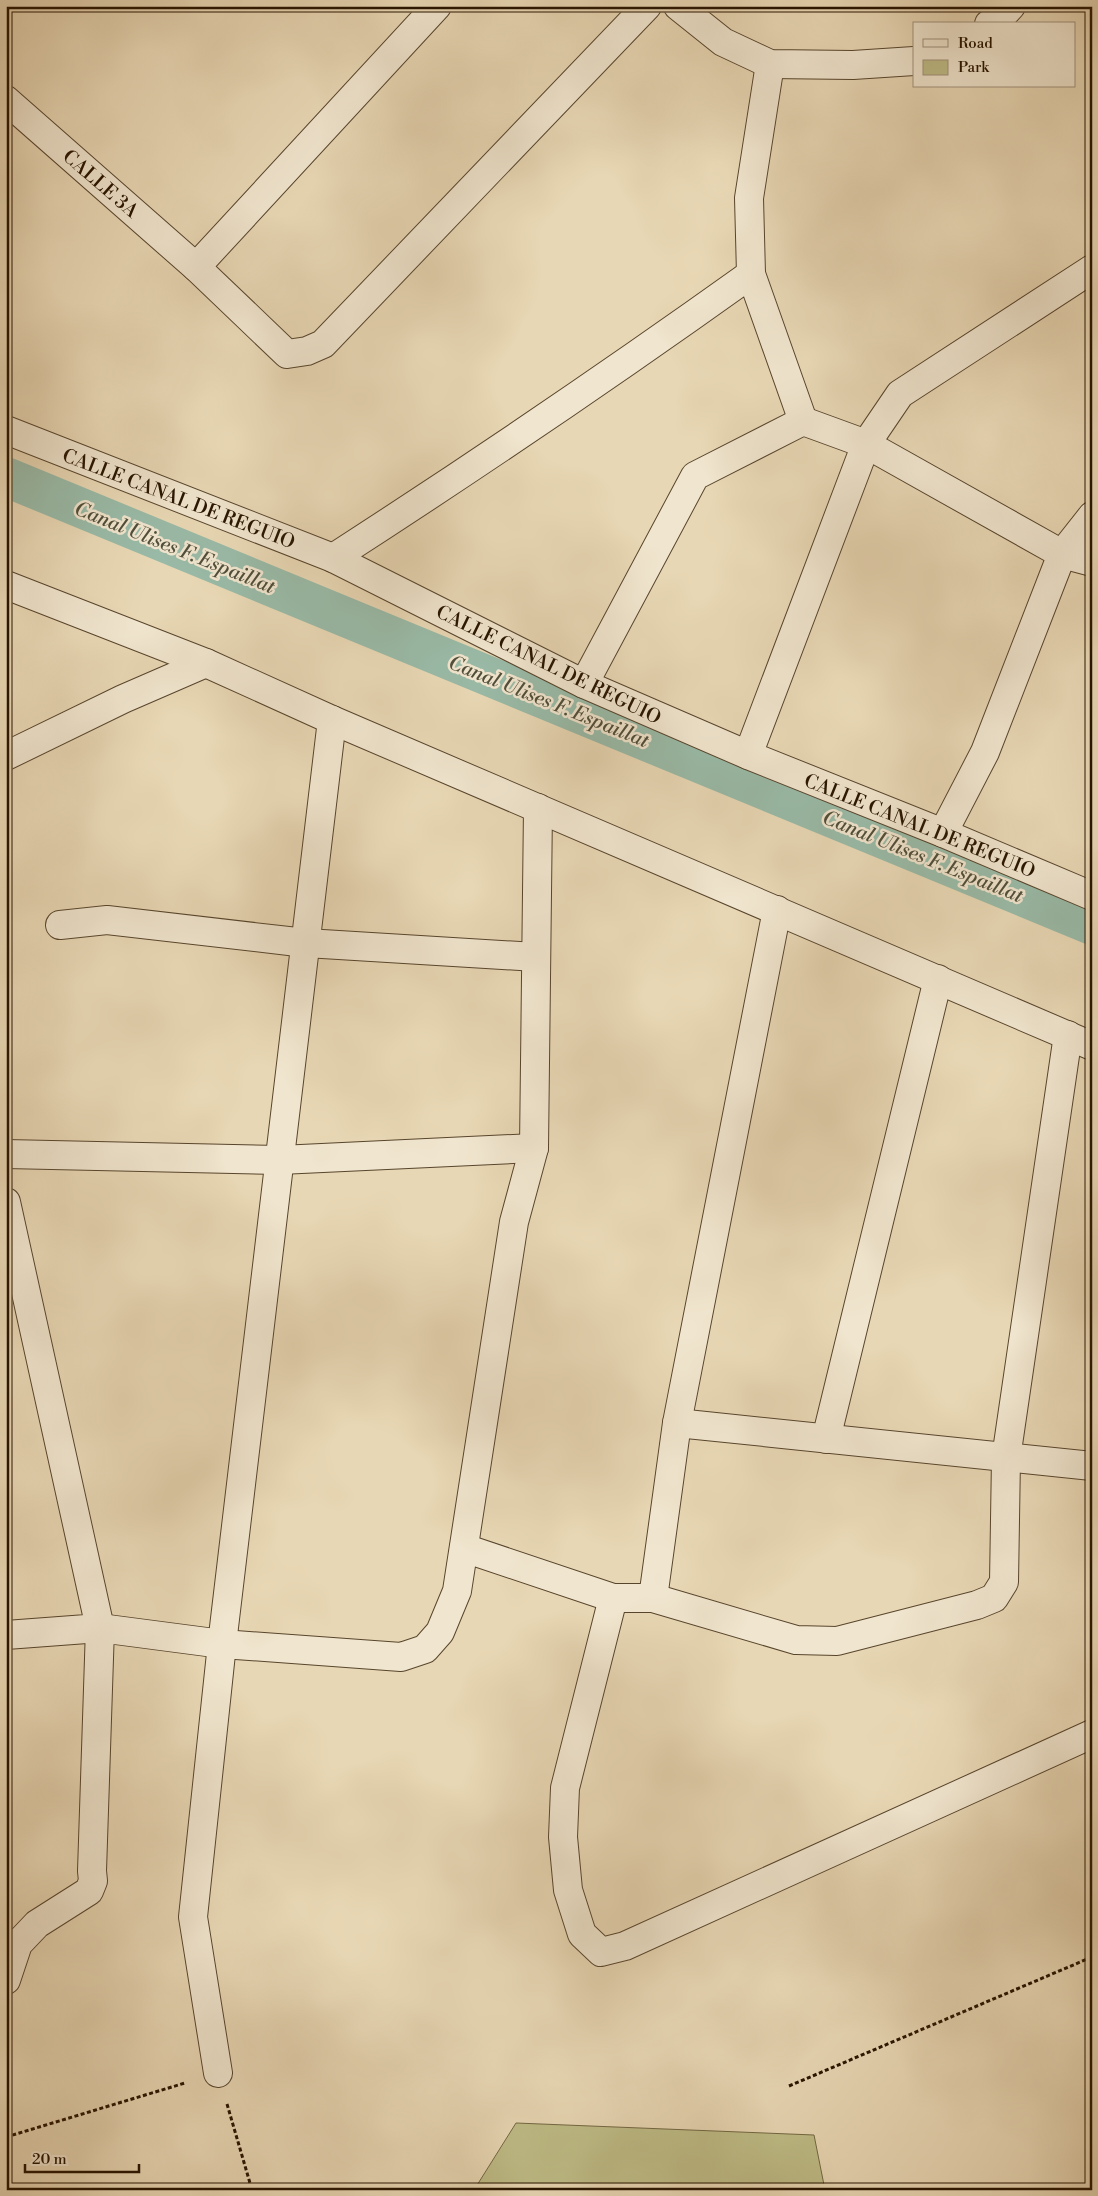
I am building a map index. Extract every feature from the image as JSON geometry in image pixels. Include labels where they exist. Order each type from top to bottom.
[{"type":"street","name":"CALLE 3A","points":[[6,100],[196,267],[288,354],[307,351],[323,344],[647,6]]},
{"type":"street","points":[[678,6],[723,42],[770,64],[853,65],[913,61]]},
{"type":"street","points":[[992,22],[1011,6]]},
{"type":"street","points":[[196,267],[432,8]]},
{"type":"street","points":[[770,64],[749,198],[751,274],[803,421]]},
{"type":"street","points":[[748,755],[866,444],[900,394],[1092,269]]},
{"type":"street","points":[[333,558],[446,485],[626,363],[751,274]]},
{"type":"street","points":[[584,684],[695,476],[803,421],[866,444],[1062,554],[1092,562]]},
{"type":"street","name":"CALLE CANAL DE REGUIO","points":[[6,430],[333,558],[584,684],[748,755],[943,833],[1092,896]]},
{"type":"street","points":[[943,833],[985,752],[1062,554],[1092,516]]},
{"type":"street","points":[[6,585],[206,663],[332,720],[1080,1040],[1006,1458],[1004,1582],[994,1598],[977,1606],[837,1641],[796,1640],[653,1598],[613,1598],[464,1548]]},
{"type":"street","points":[[6,756],[123,699],[206,663]]},
{"type":"street","points":[[218,2073],[193,1917],[222,1644],[332,720]]},
{"type":"street","points":[[6,1635],[100,1628],[222,1644],[401,1657],[425,1649],[440,1632],[456,1590],[514,1222],[534,1148],[538,808]]},
{"type":"street","points":[[653,1598],[677,1423],[777,910]]},
{"type":"street","points":[[60,926],[107,920],[306,943],[536,956]]},
{"type":"street","points":[[826,1440],[938,979]]},
{"type":"street","points":[[6,1154],[280,1160],[534,1148]]},
{"type":"street","points":[[6,1202],[100,1628],[92,1861],[94,1881],[88,1891],[37,1924],[18,1944],[6,1980]]},
{"type":"street","points":[[677,1423],[826,1440],[1092,1466]]},
{"type":"street","points":[[613,1598],[565,1788],[563,1837],[568,1890],[582,1934],[601,1952],[625,1946],[1092,1734]]},
{"type":"path","points":[[789,2086],[1092,1957]]},
{"type":"path","points":[[6,2137],[218,2073],[252,2190]]},
{"type":"green space","points":[[516,2123],[814,2135],[825,2190],[474,2190]]},
{"type":"waterway","name":"Canal Ulises F. Espaillat","points":[[6,477],[1092,925]]}]
